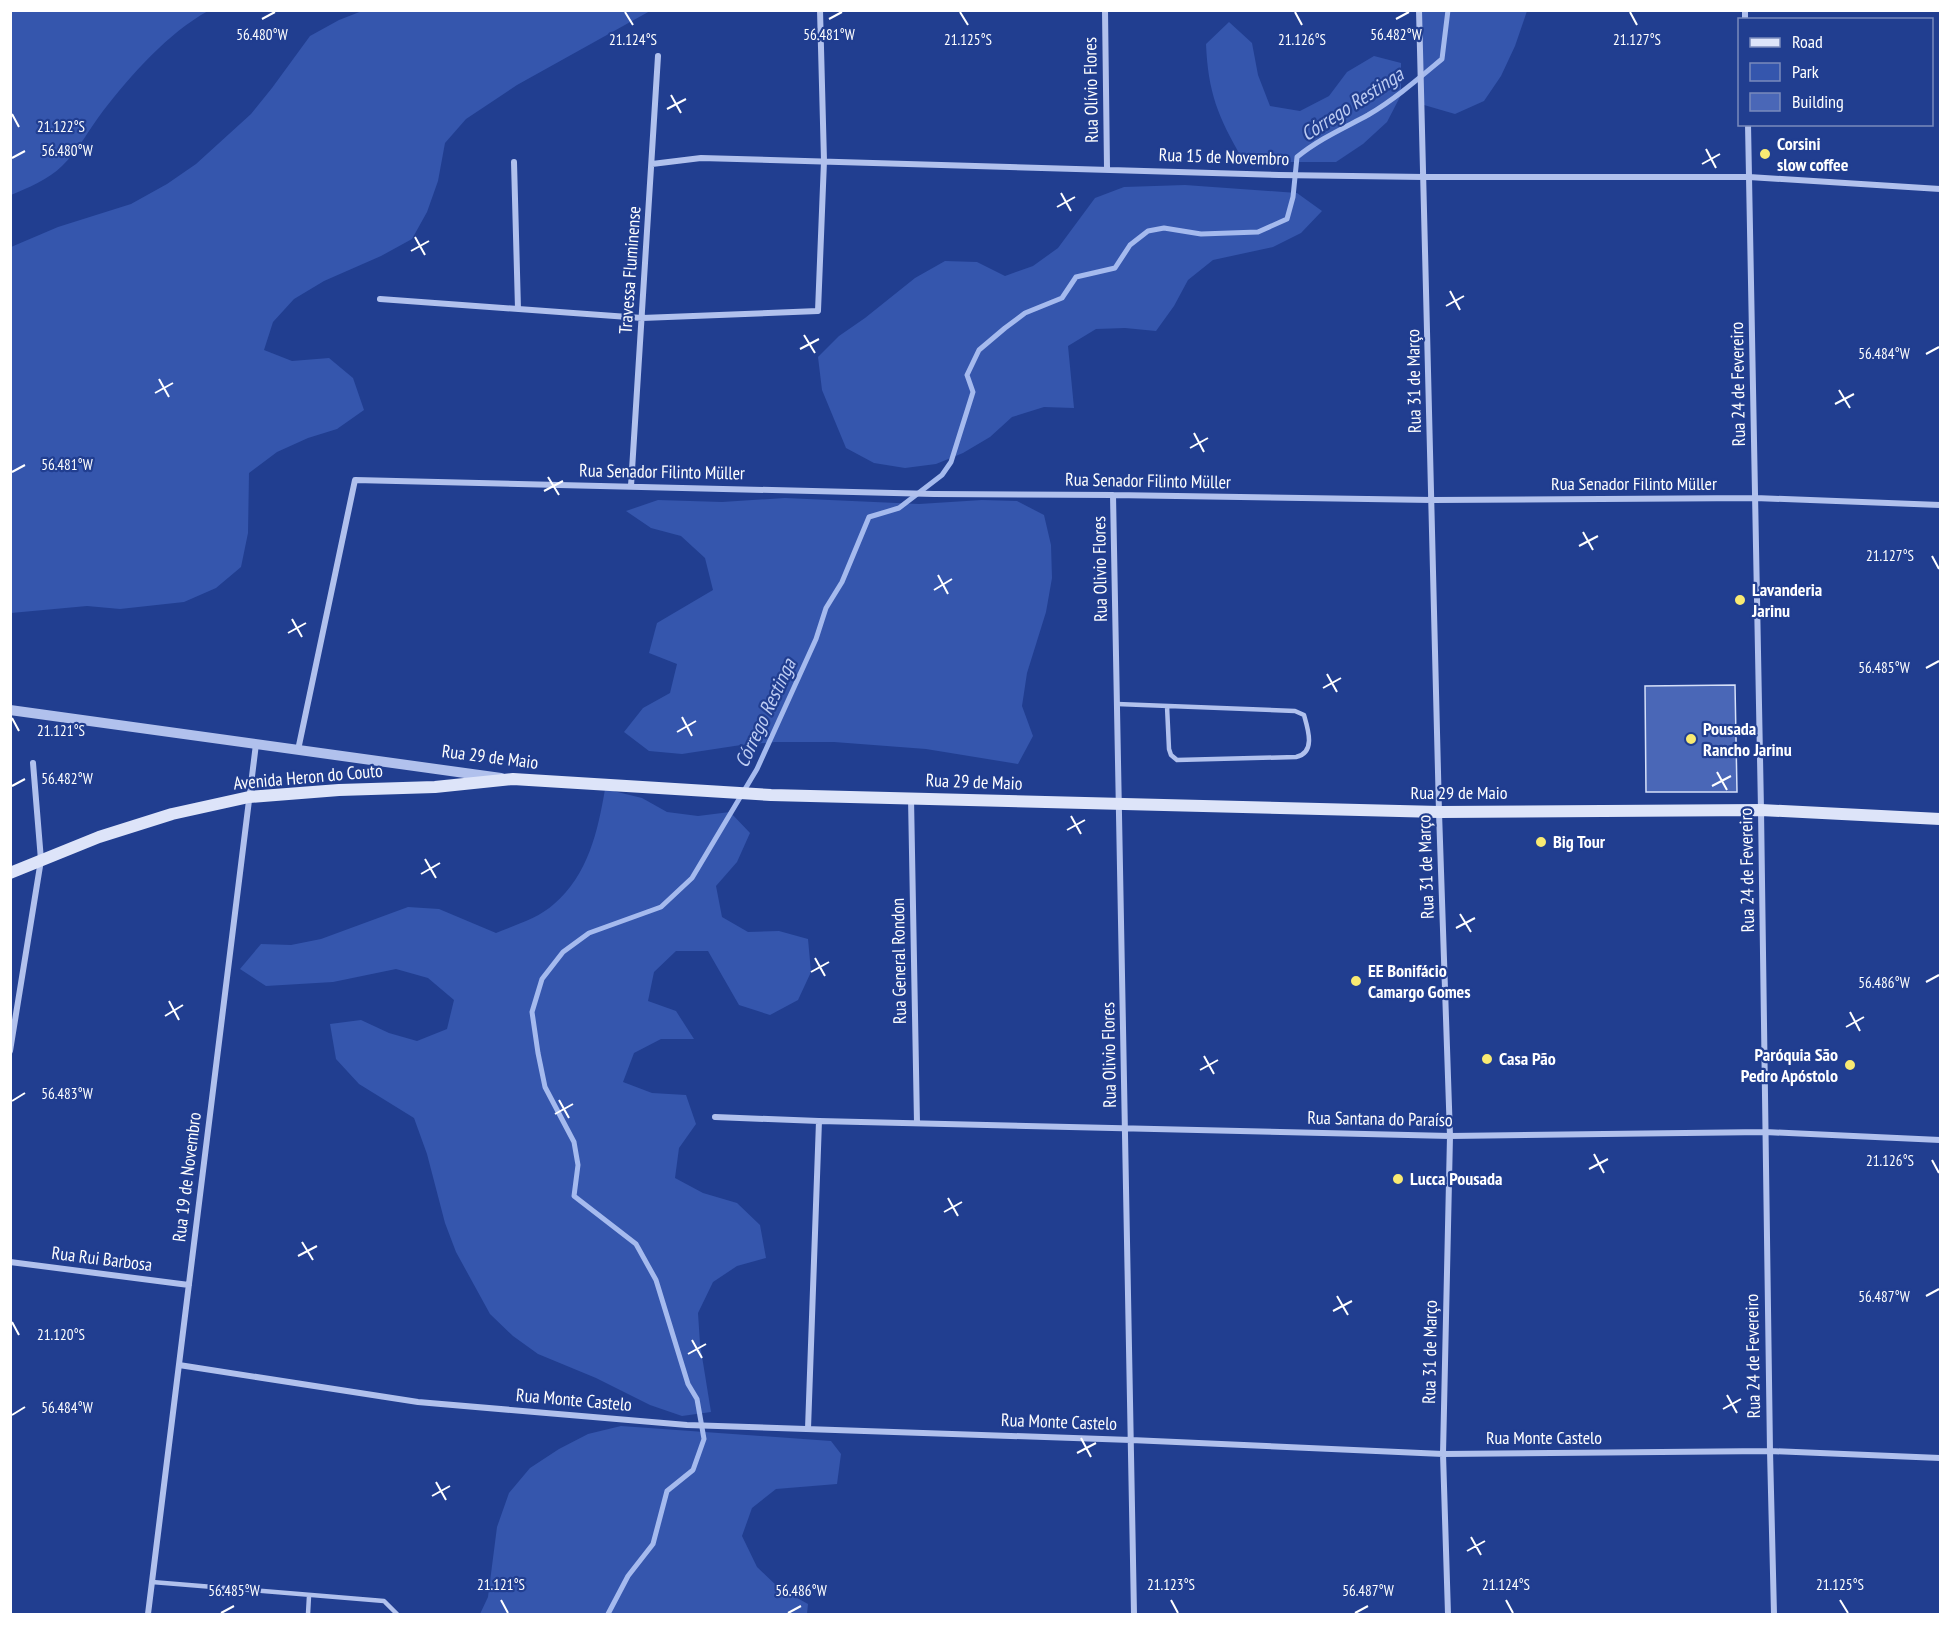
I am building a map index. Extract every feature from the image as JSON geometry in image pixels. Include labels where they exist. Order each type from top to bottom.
[{"type":"main road","name":"Rua 29 de Maio","points":[[513,779],[771,795],[1438,812],[1761,810],[1941,819]]},
{"type":"main road","name":"Avenida Heron do Couto","points":[[10,873],[99,837],[172,814],[249,797],[339,790],[435,787],[513,779]]},
{"type":"street","points":[[380,299],[642,318],[818,311],[824,161],[820,10]]},
{"type":"street","name":"Rua Olívio Flores","points":[[1105,10],[1107,168]]},
{"type":"street","name":"Rua 31 de Março","points":[[1419,10],[1438,812],[1450,1136],[1443,1454],[1448,1614]]},
{"type":"street","name":"Travessa Fluminense","points":[[631,486],[658,56]]},
{"type":"street","name":"Rua 24 de Fevereiro","points":[[1748,126],[1774,1614]]},
{"type":"street","name":"Rua 15 de Novembro","points":[[652,164],[701,158],[1107,168],[1279,175],[1749,177],[1941,189]]},
{"type":"street","points":[[514,162],[518,309]]},
{"type":"street","name":"Rua Senador Filinto Müller","points":[[298,750],[355,480],[934,494],[1432,500],[1755,498],[1941,505]]},
{"type":"street","name":"Rua Olivio Flores","points":[[1113,495],[1134,1614]]},
{"type":"street","name":"Rua 29 de Maio","points":[[10,710],[513,779]]},
{"type":"street","name":"Rua 19 de Novembro","points":[[148,1614],[256,744]]},
{"type":"street","points":[[10,1051],[41,860],[33,763]]},
{"type":"street","name":"Rua General Rondon","points":[[911,798],[917,1124]]},
{"type":"street","name":"Rua Santana do Paraíso","points":[[715,1117],[1450,1136],[1765,1132],[1941,1140]]},
{"type":"street","points":[[808,1429],[819,1121]]},
{"type":"street","name":"Rua Rui Barbosa","points":[[10,1262],[189,1285]]},
{"type":"street","name":"Rua Monte Castelo","points":[[179,1365],[418,1402],[687,1425],[1131,1440],[1443,1454],[1770,1451],[1941,1458]]},
{"type":"lane","points":[[1117,704],[1295,711],[1304,715],[1309,733],[1308,751],[1304,756],[1296,758],[1177,759],[1171,755],[1169,749],[1167,706]]},
{"type":"lane","points":[[152,1582],[384,1601],[397,1614]]},
{"type":"lane","points":[[308,1614],[309,1596]]},
{"type":"green space","points":[[11,10],[208,11],[179,31],[138,69],[57,171],[11,195]]},
{"type":"green space","points":[[362,11],[650,11],[517,85],[466,119],[445,143],[438,181],[427,212],[412,239],[381,256],[324,281],[294,299],[273,322],[264,350],[292,361],[329,358],[353,378],[364,410],[337,429],[308,438],[277,452],[249,473],[248,533],[241,567],[216,588],[184,602],[120,609],[87,606],[11,613],[11,247],[58,227],[131,204],[167,184],[196,164],[251,114],[310,36],[339,20]]},
{"type":"green space","points":[[1422,11],[1527,11],[1515,46],[1501,76],[1484,101],[1455,114],[1424,105],[1419,40]]},
{"type":"green space","points":[[1229,22],[1252,43],[1258,75],[1270,106],[1300,111],[1329,96],[1347,72],[1374,56],[1401,63],[1401,95],[1387,122],[1363,144],[1336,162],[1272,162],[1242,158],[1216,104],[1207,61],[1206,44]]},
{"type":"green space","points":[[1185,185],[1297,193],[1322,211],[1301,233],[1273,247],[1213,260],[1188,280],[1174,306],[1156,331],[1125,328],[1096,329],[1068,346],[1074,408],[1044,407],[1012,417],[990,437],[963,453],[936,464],[905,468],[874,463],[846,448],[822,390],[818,357],[839,336],[915,278],[945,261],[977,262],[1005,276],[1033,266],[1058,248],[1095,198],[1124,187]]},
{"type":"green space","points":[[785,498],[919,504],[982,500],[1017,501],[1044,515],[1051,545],[1052,578],[1046,612],[1027,673],[1022,706],[1033,736],[1018,764],[926,749],[834,742],[775,742],[682,754],[649,751],[624,732],[643,708],[670,693],[677,664],[649,653],[657,623],[713,590],[705,558],[681,536],[651,528],[626,511],[658,500],[722,502]]},
{"type":"green space","points":[[605,789],[642,798],[667,812],[698,816],[730,812],[750,833],[737,862],[716,886],[722,917],[748,932],[779,931],[808,939],[811,972],[798,1000],[770,1015],[739,1005],[708,951],[676,951],[654,972],[648,1001],[676,1011],[694,1039],[661,1039],[634,1053],[623,1082],[652,1093],[686,1095],[696,1124],[679,1148],[675,1178],[703,1193],[737,1203],[760,1225],[766,1258],[737,1266],[713,1282],[698,1313],[700,1344],[711,1412],[682,1416],[650,1405],[596,1378],[538,1354],[513,1336],[490,1314],[456,1252],[445,1223],[427,1154],[414,1118],[359,1084],[336,1059],[330,1024],[361,1020],[389,1033],[417,1041],[447,1029],[454,1000],[428,978],[396,969],[333,982],[266,986],[240,969],[261,944],[291,945],[321,939],[408,907],[439,909],[496,933],[534,917],[548,909],[566,892],[583,866],[595,836]]},
{"type":"green space","points":[[621,1426],[831,1441],[841,1454],[837,1484],[776,1489],[752,1508],[742,1536],[757,1567],[779,1588],[808,1604],[807,1614],[480,1614],[488,1597],[497,1527],[509,1493],[530,1468],[559,1449],[588,1434]]},
{"type":"building","name":"Pousada Rancho Jarinu","points":[[1735,685],[1737,792],[1646,792],[1645,686]]},
{"type":"waterway","name":"Córrego Restinga","points":[[608,1614],[628,1576],[653,1544],[667,1491],[693,1470],[704,1439],[697,1399],[688,1384],[656,1280],[636,1244],[574,1196],[578,1165],[574,1142],[545,1087],[538,1053],[532,1012],[542,979],[563,952],[589,933],[661,907],[692,878],[757,769],[816,639],[826,608],[842,582],[869,517],[899,508],[942,475],[951,462],[973,392],[967,375],[979,350],[1025,313],[1062,298],[1076,277],[1115,268],[1130,245],[1148,231],[1164,228],[1201,234],[1258,232],[1287,219],[1293,197],[1297,157],[1323,139],[1388,102],[1442,59],[1448,10]]},
{"type":"place","name":"Corsini slow coffee","points":[[1765,154]]},
{"type":"place","name":"Lavanderia Jarinu","points":[[1740,600]]},
{"type":"place","name":"Pousada Rancho Jarinu","points":[[1691,739]]},
{"type":"place","name":"Big Tour","points":[[1541,842]]},
{"type":"place","name":"EE Bonifácio Camargo Gomes","points":[[1356,981]]},
{"type":"place","name":"Casa Pão","points":[[1487,1059]]},
{"type":"place","name":"Paróquia São Pedro Apóstolo","points":[[1850,1065]]},
{"type":"place","name":"Lucca Pousada","points":[[1398,1179]]}]
